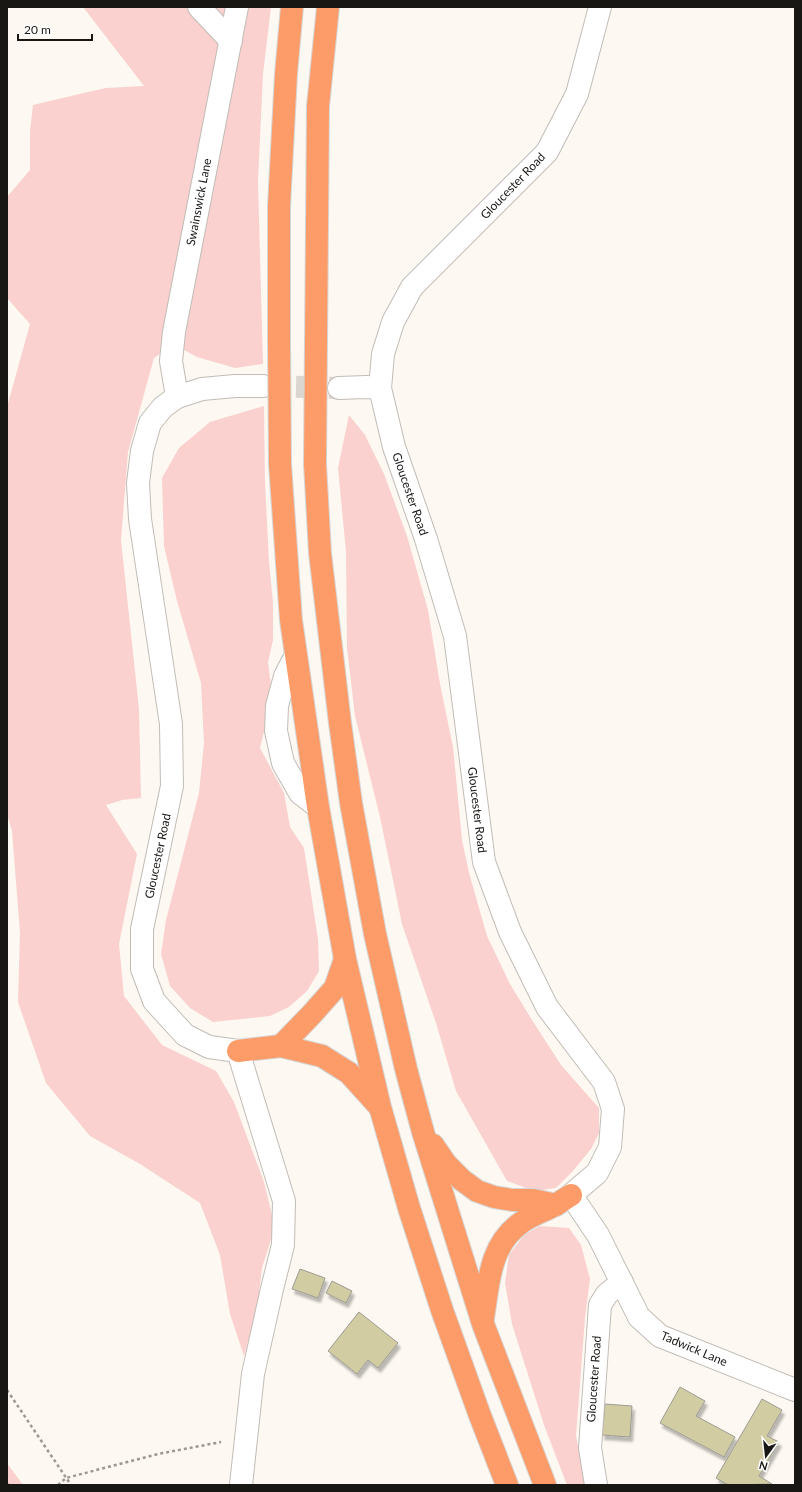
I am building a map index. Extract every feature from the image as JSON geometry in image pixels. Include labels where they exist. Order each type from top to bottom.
[{"type":"highway","points":[[292,7],[286,74],[279,206],[279,341],[280,464],[295,657],[318,807],[345,959],[380,1107],[409,1208],[442,1310],[479,1413],[508,1485]]},
{"type":"highway","points":[[328,7],[318,106],[315,464],[321,560],[351,803],[375,934],[406,1069],[423,1132],[483,1324],[545,1485]]},
{"type":"highway","points":[[280,1046],[312,1014],[335,988],[345,959]]},
{"type":"highway","points":[[238,1051],[280,1046],[322,1056],[349,1073],[380,1107]]},
{"type":"highway","points":[[423,1132],[446,1164],[462,1180],[477,1191],[512,1200],[563,1200]]},
{"type":"highway","points":[[483,1324],[491,1269],[500,1243],[522,1222],[563,1200]]},
{"type":"street","points":[[199,7],[231,41]]},
{"type":"street","name":"Swainswick Lane","points":[[177,397],[171,362],[174,332],[237,7]]},
{"type":"street","name":"Gloucester Road","points":[[563,1200],[597,1173],[610,1147],[613,1109],[604,1082],[546,1007],[510,932],[484,862],[455,636],[426,539],[394,447],[380,388],[383,354],[393,322],[412,287],[547,152],[577,94],[600,7]]},
{"type":"street","name":"Gloucester Road","points":[[238,1051],[209,1047],[185,1035],[154,1001],[142,969],[142,929],[172,786],[171,724],[140,519],[138,483],[142,451],[150,423],[163,407],[177,397],[202,389],[235,386],[264,386]]},
{"type":"street","points":[[339,388],[380,388]]},
{"type":"street","points":[[295,657],[285,676],[277,706],[276,731],[283,763],[300,793],[318,807]]},
{"type":"street","points":[[238,1051],[284,1201],[283,1245],[253,1374],[241,1485]]},
{"type":"street","name":"Tadwick Lane","points":[[563,1200],[598,1235],[639,1317],[660,1336],[795,1390]]},
{"type":"street","name":"Gloucester Road","points":[[596,1485],[590,1448],[600,1305],[607,1294],[622,1282]]},
{"type":"path","points":[[7,1390],[71,1485]]},
{"type":"path","points":[[58,1485],[66,1478],[158,1454],[246,1438]]},
{"type":"shaded area","points":[[83,7],[271,7],[263,74],[258,181],[263,364],[235,368],[197,357],[173,344],[154,358],[128,452],[121,540],[139,709],[141,798],[122,800],[106,805],[137,854],[119,944],[124,996],[162,1045],[216,1071],[234,1102],[264,1182],[275,1227],[262,1268],[257,1310],[244,1356],[230,1314],[220,1255],[200,1203],[140,1164],[90,1136],[46,1083],[18,1002],[20,933],[12,831],[7,814],[7,407],[30,324],[7,298],[7,197],[30,170],[30,131],[33,105],[106,88],[144,86]]},
{"type":"shaded area","points":[[264,406],[265,482],[269,562],[273,603],[273,640],[268,662],[271,686],[268,715],[260,748],[284,793],[290,827],[304,848],[318,939],[319,971],[307,991],[289,1007],[270,1016],[213,1022],[190,1008],[170,986],[161,954],[166,920],[199,793],[204,743],[201,683],[177,601],[164,546],[162,478],[179,448],[210,422]]},
{"type":"shaded area","points":[[349,415],[365,435],[384,474],[407,536],[428,610],[440,684],[453,747],[462,840],[469,873],[487,936],[510,984],[561,1065],[599,1108],[599,1133],[591,1149],[572,1172],[556,1188],[534,1191],[507,1181],[456,1091],[436,1023],[402,924],[380,817],[355,716],[347,648],[346,552],[338,468]]},
{"type":"shaded area","points":[[540,1226],[569,1228],[581,1245],[590,1279],[585,1318],[576,1436],[586,1485],[567,1485],[544,1425],[512,1324],[505,1283],[509,1255],[524,1235]]},
{"type":"shaded area","points":[[7,1463],[23,1485],[7,1485]]},
{"type":"building","points":[[300,1269],[325,1278],[318,1298],[292,1289]]},
{"type":"building","points":[[332,1281],[352,1291],[346,1303],[326,1293]]},
{"type":"building","points":[[359,1312],[398,1343],[378,1368],[368,1360],[357,1374],[328,1351]]},
{"type":"building","points":[[680,1387],[705,1401],[696,1416],[735,1437],[724,1457],[660,1423]]},
{"type":"building","points":[[762,1399],[782,1410],[767,1436],[779,1442],[759,1476],[772,1484],[728,1485],[716,1478]]},
{"type":"building","points":[[605,1404],[632,1406],[630,1437],[602,1435]]},
{"type":"tunnel","points":[[263,386],[339,388]]}]
